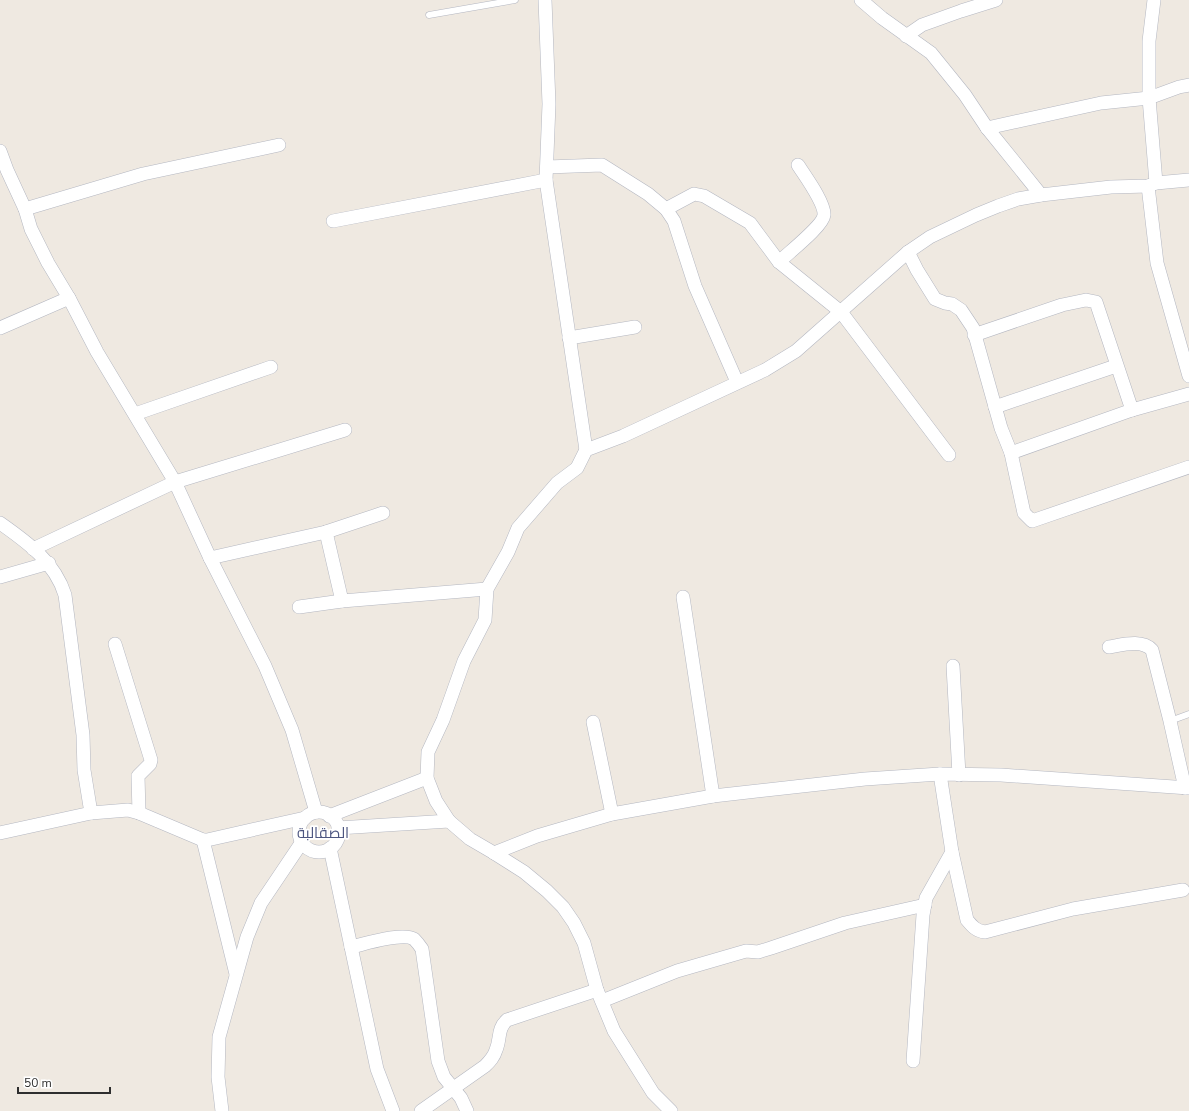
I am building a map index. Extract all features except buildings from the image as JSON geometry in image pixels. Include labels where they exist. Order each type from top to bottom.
[{"type":"street","points":[[545,0],[548,104],[547,173],[569,338],[586,450],[577,468],[557,483],[518,528],[508,552],[487,589],[485,620],[464,661],[443,720],[428,752],[427,778],[436,801],[449,821],[470,839],[524,872],[547,891],[563,907],[574,923],[584,943],[600,996],[614,1031],[653,1093],[671,1111]]},
{"type":"street","points":[[861,0],[930,53],[965,95],[987,128],[1041,195]]},
{"type":"street","points":[[906,36],[922,25],[996,0]]},
{"type":"street","points":[[1154,0],[1149,41],[1149,98],[1152,185],[1157,263],[1189,376]]},
{"type":"street","points":[[987,128],[1101,103],[1149,98],[1189,85]]},
{"type":"street","points":[[25,209],[143,174],[279,145]]},
{"type":"street","points":[[0,151],[25,209],[31,229],[48,263],[97,352],[175,482],[210,558],[265,666],[292,730],[311,815]]},
{"type":"street","points":[[333,221],[547,173],[602,165],[648,194],[666,209],[674,221],[695,286],[738,382]]},
{"type":"street","points":[[779,262],[818,227],[824,216],[822,205],[798,165]]},
{"type":"street","points":[[586,450],[623,436],[765,370],[784,359],[796,351],[908,252],[930,237],[998,206],[1018,199],[1041,195],[1110,186],[1152,185],[1189,180]]},
{"type":"street","points":[[666,209],[694,194],[704,196],[750,224],[779,262],[841,312],[949,455]]},
{"type":"street","points":[[908,252],[935,299],[952,304],[961,310],[972,328],[1001,428],[1011,453],[1024,513],[1032,521],[1189,467]]},
{"type":"street","points":[[0,328],[68,298]]},
{"type":"street","points":[[974,335],[1062,305],[1086,300],[1096,302],[1116,366],[1132,410]]},
{"type":"street","points":[[569,338],[635,327]]},
{"type":"street","points":[[995,407],[1116,366]]},
{"type":"street","points":[[135,414],[271,367]]},
{"type":"street","points":[[1011,453],[1132,410],[1189,394]]},
{"type":"street","points":[[33,549],[175,482],[345,430]]},
{"type":"street","points":[[210,558],[326,532],[383,513]]},
{"type":"street","points":[[0,524],[17,535],[49,563],[61,583],[65,595],[83,735],[84,770],[91,813]]},
{"type":"street","points":[[326,532],[342,601]]},
{"type":"street","points":[[0,577],[49,563]]},
{"type":"street","points":[[299,607],[342,601],[487,589]]},
{"type":"street","points":[[683,597],[713,796]]},
{"type":"street","points":[[494,853],[537,836],[612,814],[713,796],[865,779],[940,774],[1001,775],[1187,788],[1152,650],[1148,645],[1142,643],[1109,647]]},
{"type":"street","points":[[115,644],[151,760],[150,764],[138,776],[139,812]]},
{"type":"street","points":[[953,666],[959,775]]},
{"type":"street","points":[[593,722],[612,814]]},
{"type":"street","points":[[940,774],[952,852],[968,920],[973,927],[979,931],[985,932],[1073,909],[1183,890]]},
{"type":"street","points":[[330,816],[427,778]]},
{"type":"street","points":[[0,833],[91,813],[128,810],[139,812],[203,840],[311,815],[326,813],[336,823],[338,828],[337,839],[330,848],[318,852],[306,847],[302,842],[299,830],[301,823],[311,815]]},
{"type":"street","points":[[338,828],[449,821]]},
{"type":"street","points":[[203,840],[236,975]]},
{"type":"street","points":[[222,1111],[218,1077],[219,1037],[247,937],[261,903],[302,842]]},
{"type":"street","points":[[330,848],[377,1069],[393,1111]]},
{"type":"street","points":[[913,1061],[926,898],[952,852]]},
{"type":"street","points":[[421,1111],[485,1066],[493,1058],[497,1049],[501,1026],[507,1020],[524,1014],[600,996],[677,971],[746,951],[758,952],[845,923],[925,905]]},
{"type":"street","points":[[351,947],[401,936],[414,940],[422,949],[438,1061],[444,1077],[461,1098],[467,1111]]},
{"type":"lane","points":[[429,15],[515,0]]},
{"type":"lane","points":[[1170,721],[1189,714]]},
{"type":"district","name":"الصقالبة","points":[[323,833]]}]
